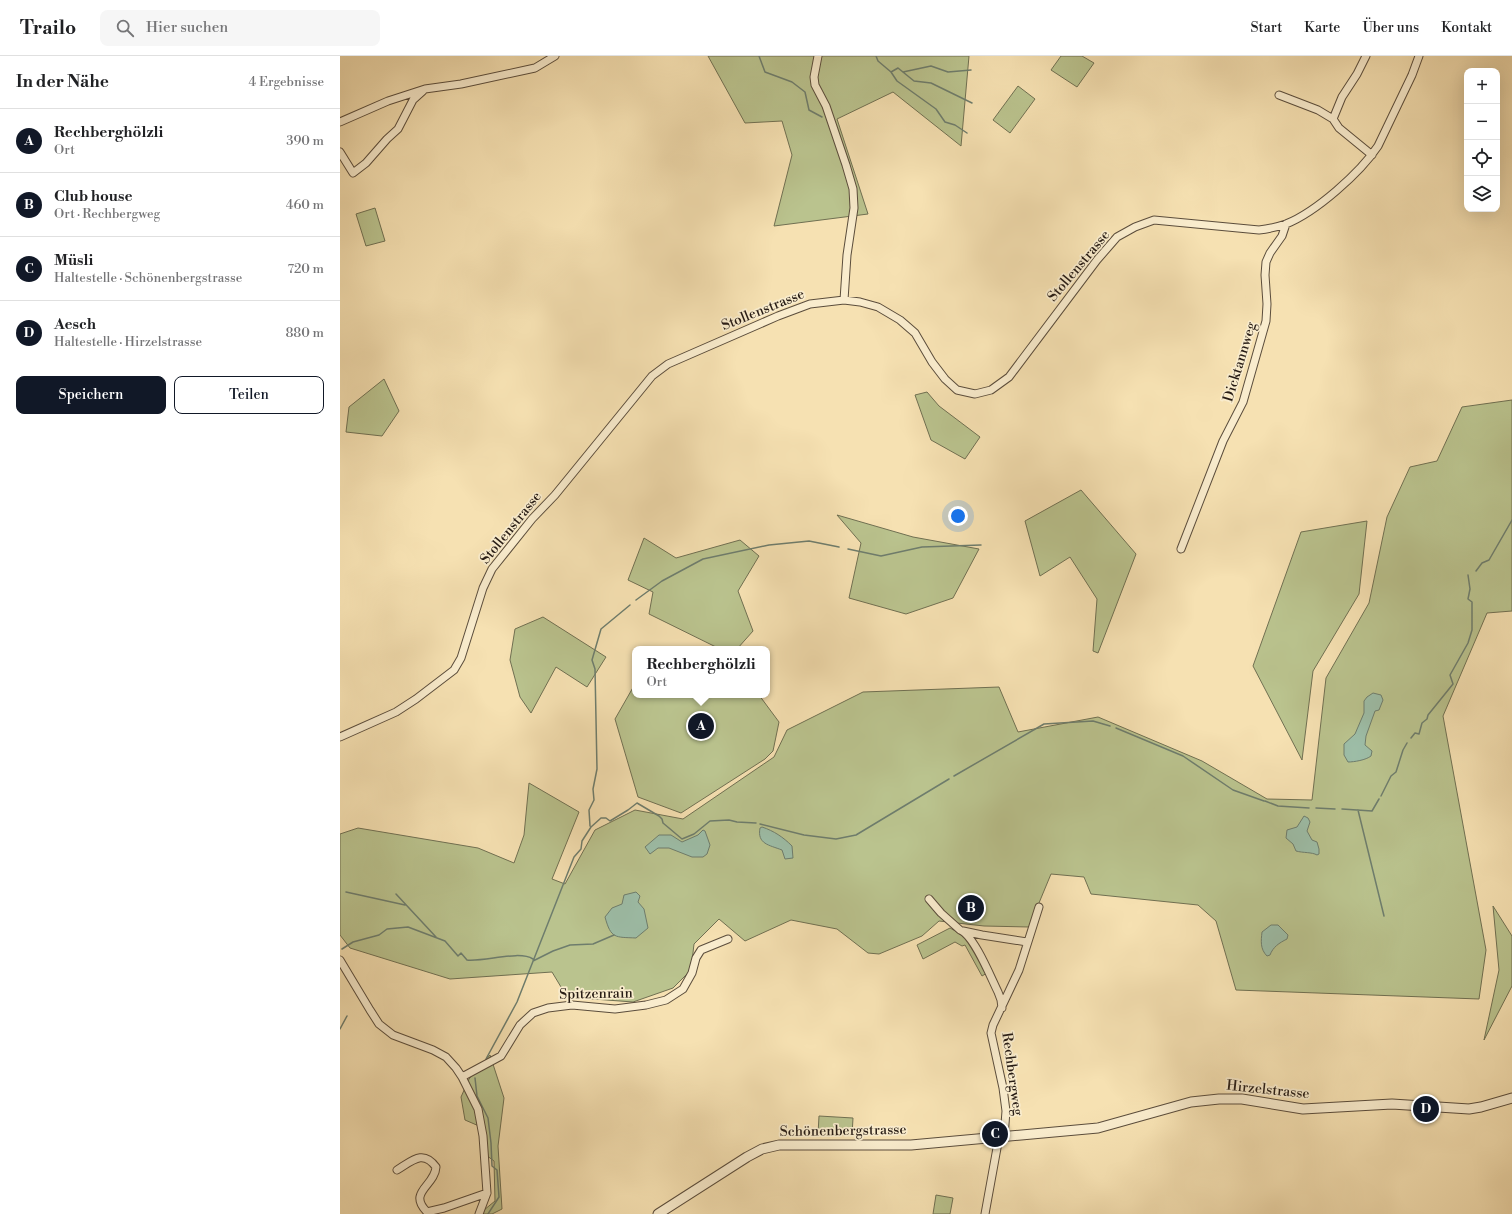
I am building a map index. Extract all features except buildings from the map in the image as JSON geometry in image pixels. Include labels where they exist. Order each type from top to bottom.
[{"type":"street","points":[[340,122],[388,101],[425,89],[461,84],[535,68],[555,56]]},
{"type":"street","points":[[818,56],[814,77],[815,85],[831,118],[846,165],[854,199],[845,270],[844,300]]},
{"type":"street","points":[[1333,119],[1342,97],[1357,74],[1366,56]]},
{"type":"street","name":"Stollenstrasse","points":[[340,737],[396,712],[416,699],[454,670],[461,658],[483,588],[492,569],[532,519],[555,495],[660,368],[778,316],[810,304],[844,300],[860,302],[878,307],[900,320],[915,333],[932,362],[945,379],[957,390],[975,394],[991,390],[1008,377],[1098,260],[1117,238],[1135,227],[1154,220],[1259,230],[1271,229],[1286,224],[1311,210],[1327,198],[1364,164],[1378,146],[1412,75],[1419,56]]},
{"type":"street","points":[[340,152],[353,173],[366,164],[387,139],[398,129],[413,100],[425,89]]},
{"type":"street","points":[[1279,95],[1318,110],[1333,119],[1339,128],[1372,155]]},
{"type":"street","name":"Dicktannweg","points":[[1181,549],[1223,441],[1243,402],[1266,321],[1266,262],[1270,253],[1282,236],[1286,224]]},
{"type":"street","points":[[929,899],[941,913],[960,930],[1027,942]]},
{"type":"street","name":"Rechbergweg","points":[[985,1214],[1006,1111],[1003,1088],[991,1033],[993,1025],[1019,970],[1039,907]]},
{"type":"street","points":[[963,931],[973,942],[998,992],[1002,1008]]},
{"type":"street","name":"Spitzenrain","points":[[462,1077],[501,1056],[520,1025],[533,1013],[548,1008],[572,1005],[615,1009],[646,1005],[666,1000],[683,988],[692,973],[696,958],[701,950],[728,939]]},
{"type":"street","points":[[340,960],[370,1010],[383,1027],[393,1035],[433,1050],[446,1057],[462,1077],[478,1108],[483,1136],[487,1193],[479,1214]]},
{"type":"street","name":"Hirzelstrasse","points":[[1001,1137],[1098,1128],[1186,1104],[1219,1099],[1242,1099],[1303,1109],[1392,1104],[1469,1109],[1512,1098]]},
{"type":"street","name":"Schönenbergstrasse","points":[[658,1214],[747,1157],[771,1147],[796,1144],[911,1145],[1001,1137]]},
{"type":"street","points":[[396,1170],[419,1157],[424,1157],[432,1161],[436,1167],[436,1172],[421,1191],[419,1199],[422,1207],[427,1212],[444,1208],[487,1193]]},
{"type":"shaded area","points":[[708,56],[969,56],[961,146],[893,92],[837,119],[868,214],[774,226],[792,155],[782,121],[745,123]]},
{"type":"shaded area","points":[[1061,56],[1082,56],[1094,63],[1077,87],[1051,70]]},
{"type":"shaded area","points":[[1018,86],[1035,99],[1010,133],[993,120]]},
{"type":"shaded area","points":[[375,208],[385,241],[366,246],[356,214]]},
{"type":"shaded area","points":[[384,379],[399,411],[382,436],[346,432],[349,407]]},
{"type":"shaded area","points":[[927,392],[939,406],[980,437],[965,459],[931,440],[915,395]]},
{"type":"shaded area","points":[[1512,400],[1512,611],[1487,613],[1443,716],[1486,950],[1479,999],[1236,990],[1216,921],[1198,905],[1091,894],[1084,877],[1051,874],[1029,927],[984,926],[939,921],[922,936],[879,954],[868,953],[837,929],[791,920],[745,941],[719,919],[694,944],[691,970],[673,988],[633,1002],[567,997],[552,972],[450,979],[350,948],[340,935],[340,834],[358,828],[478,848],[514,863],[524,835],[529,783],[579,812],[552,879],[565,884],[595,830],[635,810],[683,819],[774,757],[787,730],[863,692],[999,687],[1018,732],[1098,717],[1202,761],[1267,799],[1312,800],[1326,678],[1369,603],[1387,517],[1410,467],[1437,461],[1462,407]]},
{"type":"shaded area","points":[[1081,490],[1136,554],[1098,653],[1093,651],[1097,599],[1070,557],[1040,576],[1025,521]]},
{"type":"shaded area","points":[[837,515],[913,537],[979,549],[953,598],[906,614],[849,598],[861,543]]},
{"type":"shaded area","points":[[1367,521],[1359,594],[1313,671],[1302,760],[1253,666],[1301,532]]},
{"type":"shaded area","points":[[644,538],[676,558],[740,540],[759,556],[738,591],[753,631],[740,646],[714,646],[649,614],[653,592],[628,580]]},
{"type":"shaded area","points":[[543,617],[606,657],[587,687],[556,667],[531,713],[520,697],[510,660],[515,629]]},
{"type":"shaded area","points":[[632,689],[632,698],[761,698],[779,722],[773,751],[765,759],[681,813],[638,797],[615,719]]},
{"type":"shaded area","points":[[1373,693],[1381,695],[1383,700],[1379,710],[1375,711],[1366,736],[1365,745],[1372,751],[1371,756],[1366,759],[1348,762],[1344,755],[1344,744],[1355,734],[1364,713],[1364,701]]},
{"type":"shaded area","points":[[1304,816],[1308,818],[1310,822],[1307,831],[1312,840],[1317,842],[1319,854],[1317,855],[1313,853],[1296,851],[1293,844],[1286,838],[1287,830],[1297,827]]},
{"type":"shaded area","points":[[762,827],[778,835],[792,846],[793,858],[785,859],[782,850],[762,841],[760,837],[760,828]]},
{"type":"shaded area","points":[[703,830],[705,831],[710,845],[707,854],[703,857],[692,857],[669,848],[658,848],[650,854],[645,847],[659,835],[671,835],[682,842],[698,835]]},
{"type":"shaded area","points":[[636,892],[640,896],[638,902],[644,909],[648,928],[636,938],[619,937],[612,933],[609,929],[605,917],[612,908],[622,904],[624,895]]},
{"type":"shaded area","points":[[1493,906],[1512,936],[1512,986],[1484,1040],[1499,970]]},
{"type":"shaded area","points":[[1271,925],[1278,925],[1288,935],[1287,939],[1281,942],[1270,955],[1267,956],[1262,948],[1262,932]]},
{"type":"shaded area","points":[[950,928],[969,942],[987,973],[982,976],[965,945],[962,946],[955,942],[923,959],[917,945]]},
{"type":"shaded area","points":[[490,1055],[504,1098],[498,1146],[502,1209],[492,1214],[483,1214],[484,1210],[495,1201],[494,1161],[486,1155],[479,1126],[465,1120],[461,1097],[469,1079]]},
{"type":"shaded area","points":[[819,1116],[853,1118],[852,1135],[818,1134]]},
{"type":"shaded area","points":[[936,1195],[953,1198],[950,1214],[933,1214]]},
{"type":"waterway","points":[[759,56],[765,72],[792,82],[805,92],[809,110],[822,117]]},
{"type":"waterway","points":[[876,56],[878,61],[891,72],[898,68],[914,81],[931,83],[972,103]]},
{"type":"waterway","points":[[903,72],[931,66],[948,72],[971,70]]},
{"type":"waterway","points":[[891,72],[897,81],[936,109],[945,122],[955,125],[967,133]]},
{"type":"waterway","points":[[1476,571],[1482,563],[1489,560],[1512,520]]},
{"type":"waterway","points":[[636,600],[662,581],[703,559],[769,545],[809,541],[839,547]]},
{"type":"waterway","points":[[848,549],[881,556],[922,547],[981,545]]},
{"type":"waterway","points":[[1411,738],[1415,733],[1419,734],[1422,723],[1427,719],[1428,715],[1453,684],[1450,675],[1468,643],[1472,630],[1472,602],[1468,599],[1470,589],[1468,575]]},
{"type":"waterway","points":[[590,826],[589,810],[594,800],[593,789],[597,769],[595,669],[592,660],[601,629],[630,605]]},
{"type":"waterway","points":[[954,776],[1044,724],[1093,721],[1110,726]]},
{"type":"waterway","points":[[1116,728],[1183,756],[1233,790],[1264,801]]},
{"type":"waterway","points":[[1381,796],[1391,776],[1396,772],[1403,750],[1407,743]]},
{"type":"waterway","points":[[760,824],[804,835],[836,839],[856,835],[949,779]]},
{"type":"waterway","points":[[1342,809],[1372,811],[1379,799]]},
{"type":"waterway","points":[[1265,801],[1278,806],[1309,808]]},
{"type":"waterway","points":[[486,1059],[517,1002],[574,857],[581,849],[582,841],[591,827],[601,818],[606,818],[610,821],[637,803],[659,816],[663,823],[682,839],[694,834],[710,821],[729,820],[756,823]]},
{"type":"waterway","points":[[1316,808],[1335,809]]},
{"type":"waterway","points":[[1358,810],[1384,916]]},
{"type":"waterway","points":[[346,892],[405,905]]},
{"type":"waterway","points":[[396,894],[436,937]]},
{"type":"waterway","points":[[342,949],[353,942],[379,935],[387,929],[408,927],[445,941],[458,956],[461,953],[467,960],[511,956],[533,959]]},
{"type":"waterway","points":[[533,961],[553,951],[570,945],[593,944],[614,935]]},
{"type":"waterway","points":[[340,1029],[347,1016]]},
{"type":"waterway","points":[[475,1078],[477,1096],[488,1118],[492,1166],[497,1170],[499,1197],[488,1214]]},
{"type":"place","name":"Rechberghölzli","points":[[701,726]]},
{"type":"place","name":"Club house","points":[[971,908]]},
{"type":"place","name":"Aesch","points":[[1426,1109]]},
{"type":"place","name":"Müsli","points":[[995,1134]]}]
